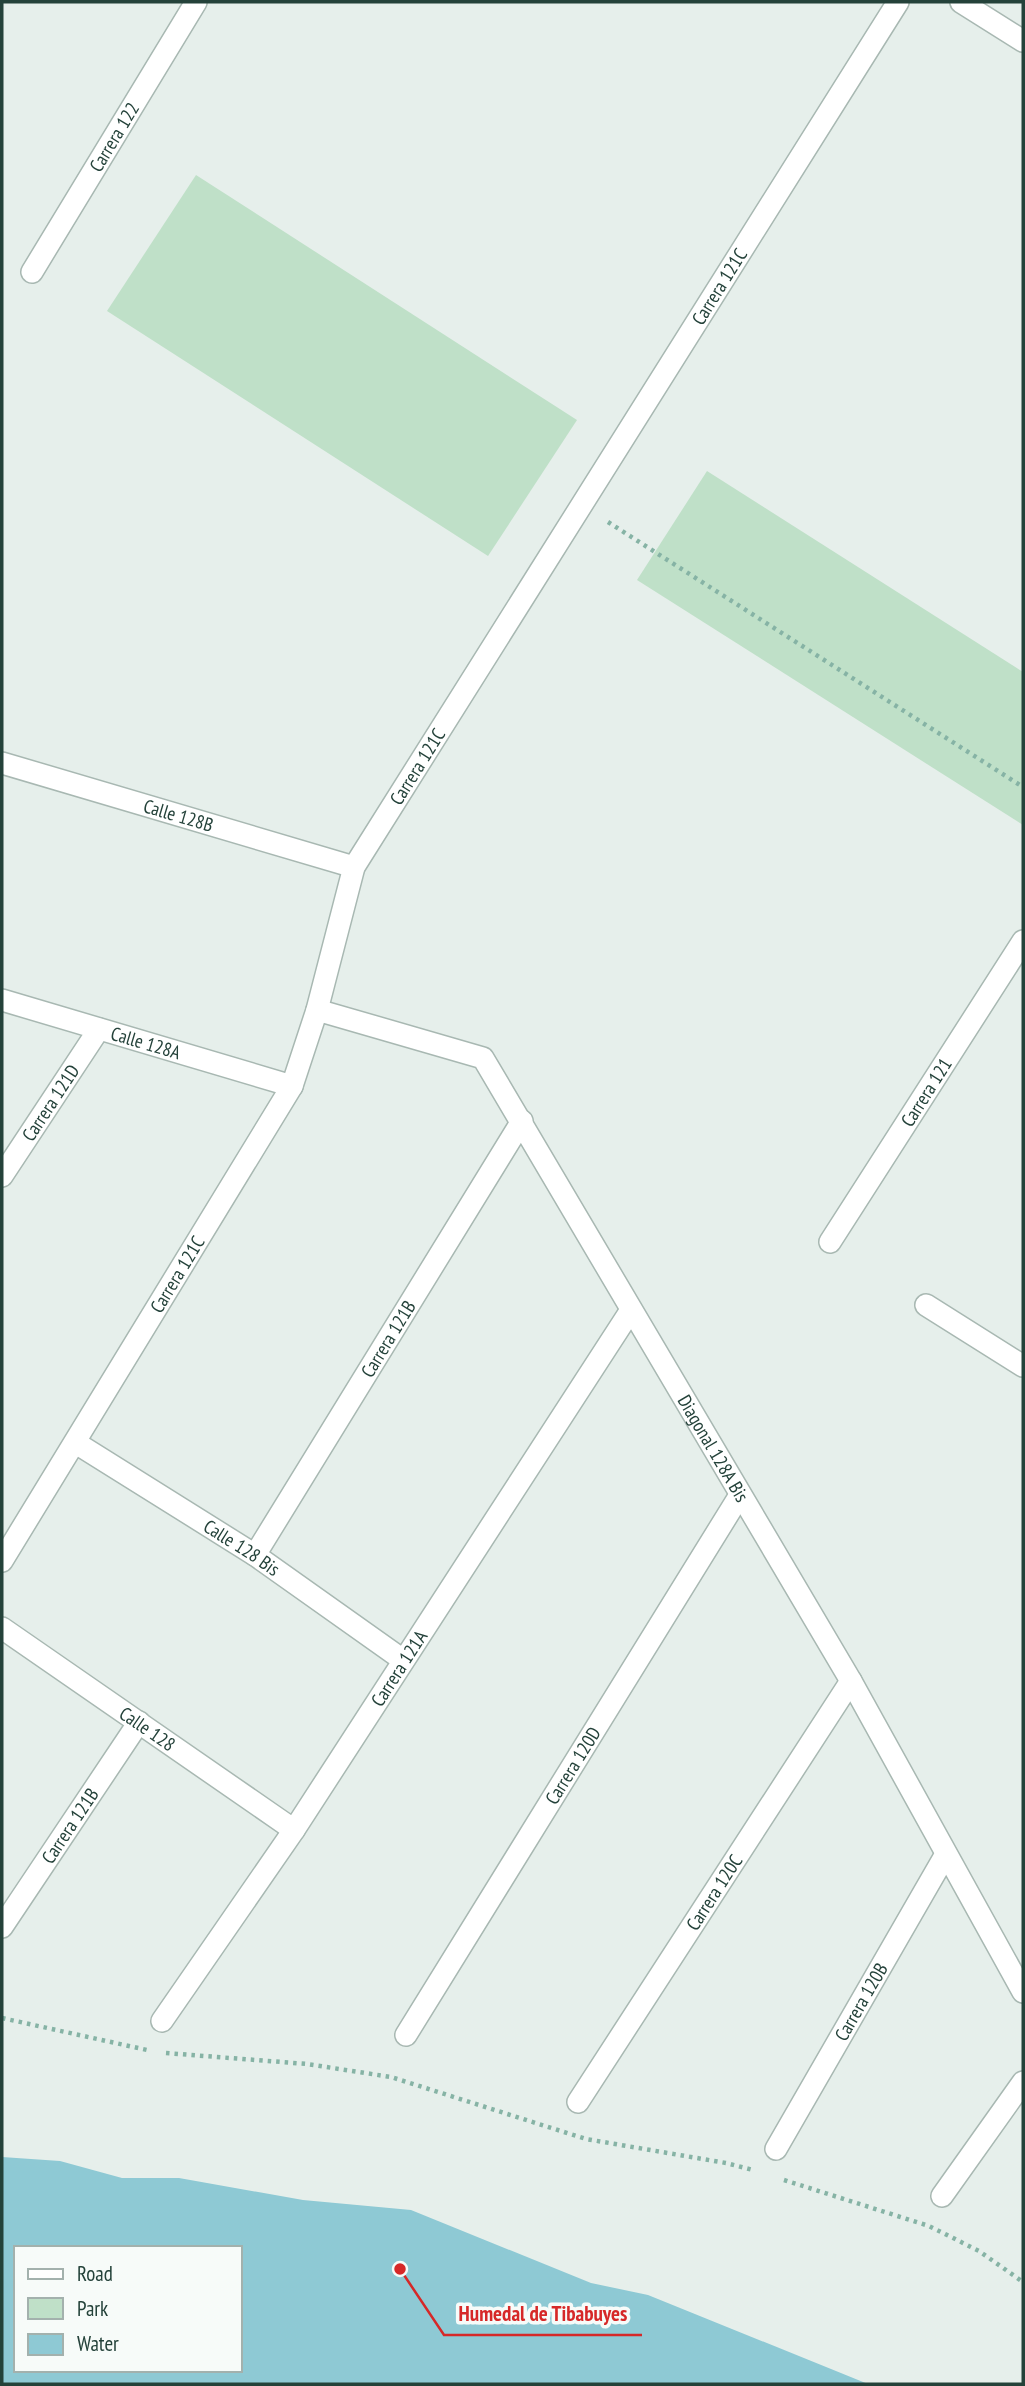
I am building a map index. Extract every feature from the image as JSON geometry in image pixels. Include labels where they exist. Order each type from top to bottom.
[{"type":"street","name":"Carrera 122","points":[[32,272],[196,2]]},
{"type":"street","name":"Carrera 121C","points":[[2,1561],[292,1086],[317,1010],[354,867],[898,2]]},
{"type":"street","points":[[961,2],[1023,41]]},
{"type":"street","name":"Calle 128B","points":[[2,763],[354,867]]},
{"type":"street","name":"Carrera 121","points":[[830,1242],[1023,941]]},
{"type":"street","name":"Calle 128A","points":[[2,1000],[292,1086]]},
{"type":"street","name":"Diagonal 128A Bis","points":[[317,1010],[483,1058],[851,1681],[1023,1992]]},
{"type":"street","name":"Carrera 121D","points":[[2,1177],[99,1029]]},
{"type":"street","name":"Carrera 121B","points":[[255,1555],[522,1121]]},
{"type":"street","points":[[926,1305],[1023,1366]]},
{"type":"street","name":"Carrera 121A","points":[[162,2021],[294,1830],[631,1310]]},
{"type":"street","name":"Calle 128 Bis","points":[[76,1443],[255,1555],[403,1660]]},
{"type":"street","name":"Carrera 120D","points":[[406,2035],[740,1495]]},
{"type":"street","name":"Calle 128","points":[[2,1628],[294,1830]]},
{"type":"street","name":"Carrera 120C","points":[[578,2102],[851,1681]]},
{"type":"street","name":"Carrera 121B","points":[[2,1927],[139,1722]]},
{"type":"street","name":"Carrera 120B","points":[[776,2149],[946,1854]]},
{"type":"street","points":[[942,2196],[1023,2082]]},
{"type":"path","points":[[582,505],[1023,787]]},
{"type":"path","points":[[2,2018],[150,2050]]},
{"type":"path","points":[[163,2053],[307,2064],[391,2077],[586,2139],[726,2163],[766,2174]]},
{"type":"path","points":[[778,2178],[929,2226],[979,2252],[1023,2282]]},
{"type":"green space","points":[[196,175],[577,420],[488,556],[107,311]]},
{"type":"green space","points":[[707,471],[1023,672],[1023,825],[637,580]]},
{"type":"water","points":[[2,2157],[60,2161],[122,2178],[179,2178],[303,2200],[411,2210],[591,2283],[648,2295],[868,2384],[2,2384]]},
{"type":"place","name":"Humedal de Tibabuyes","points":[[400,2269]]}]
